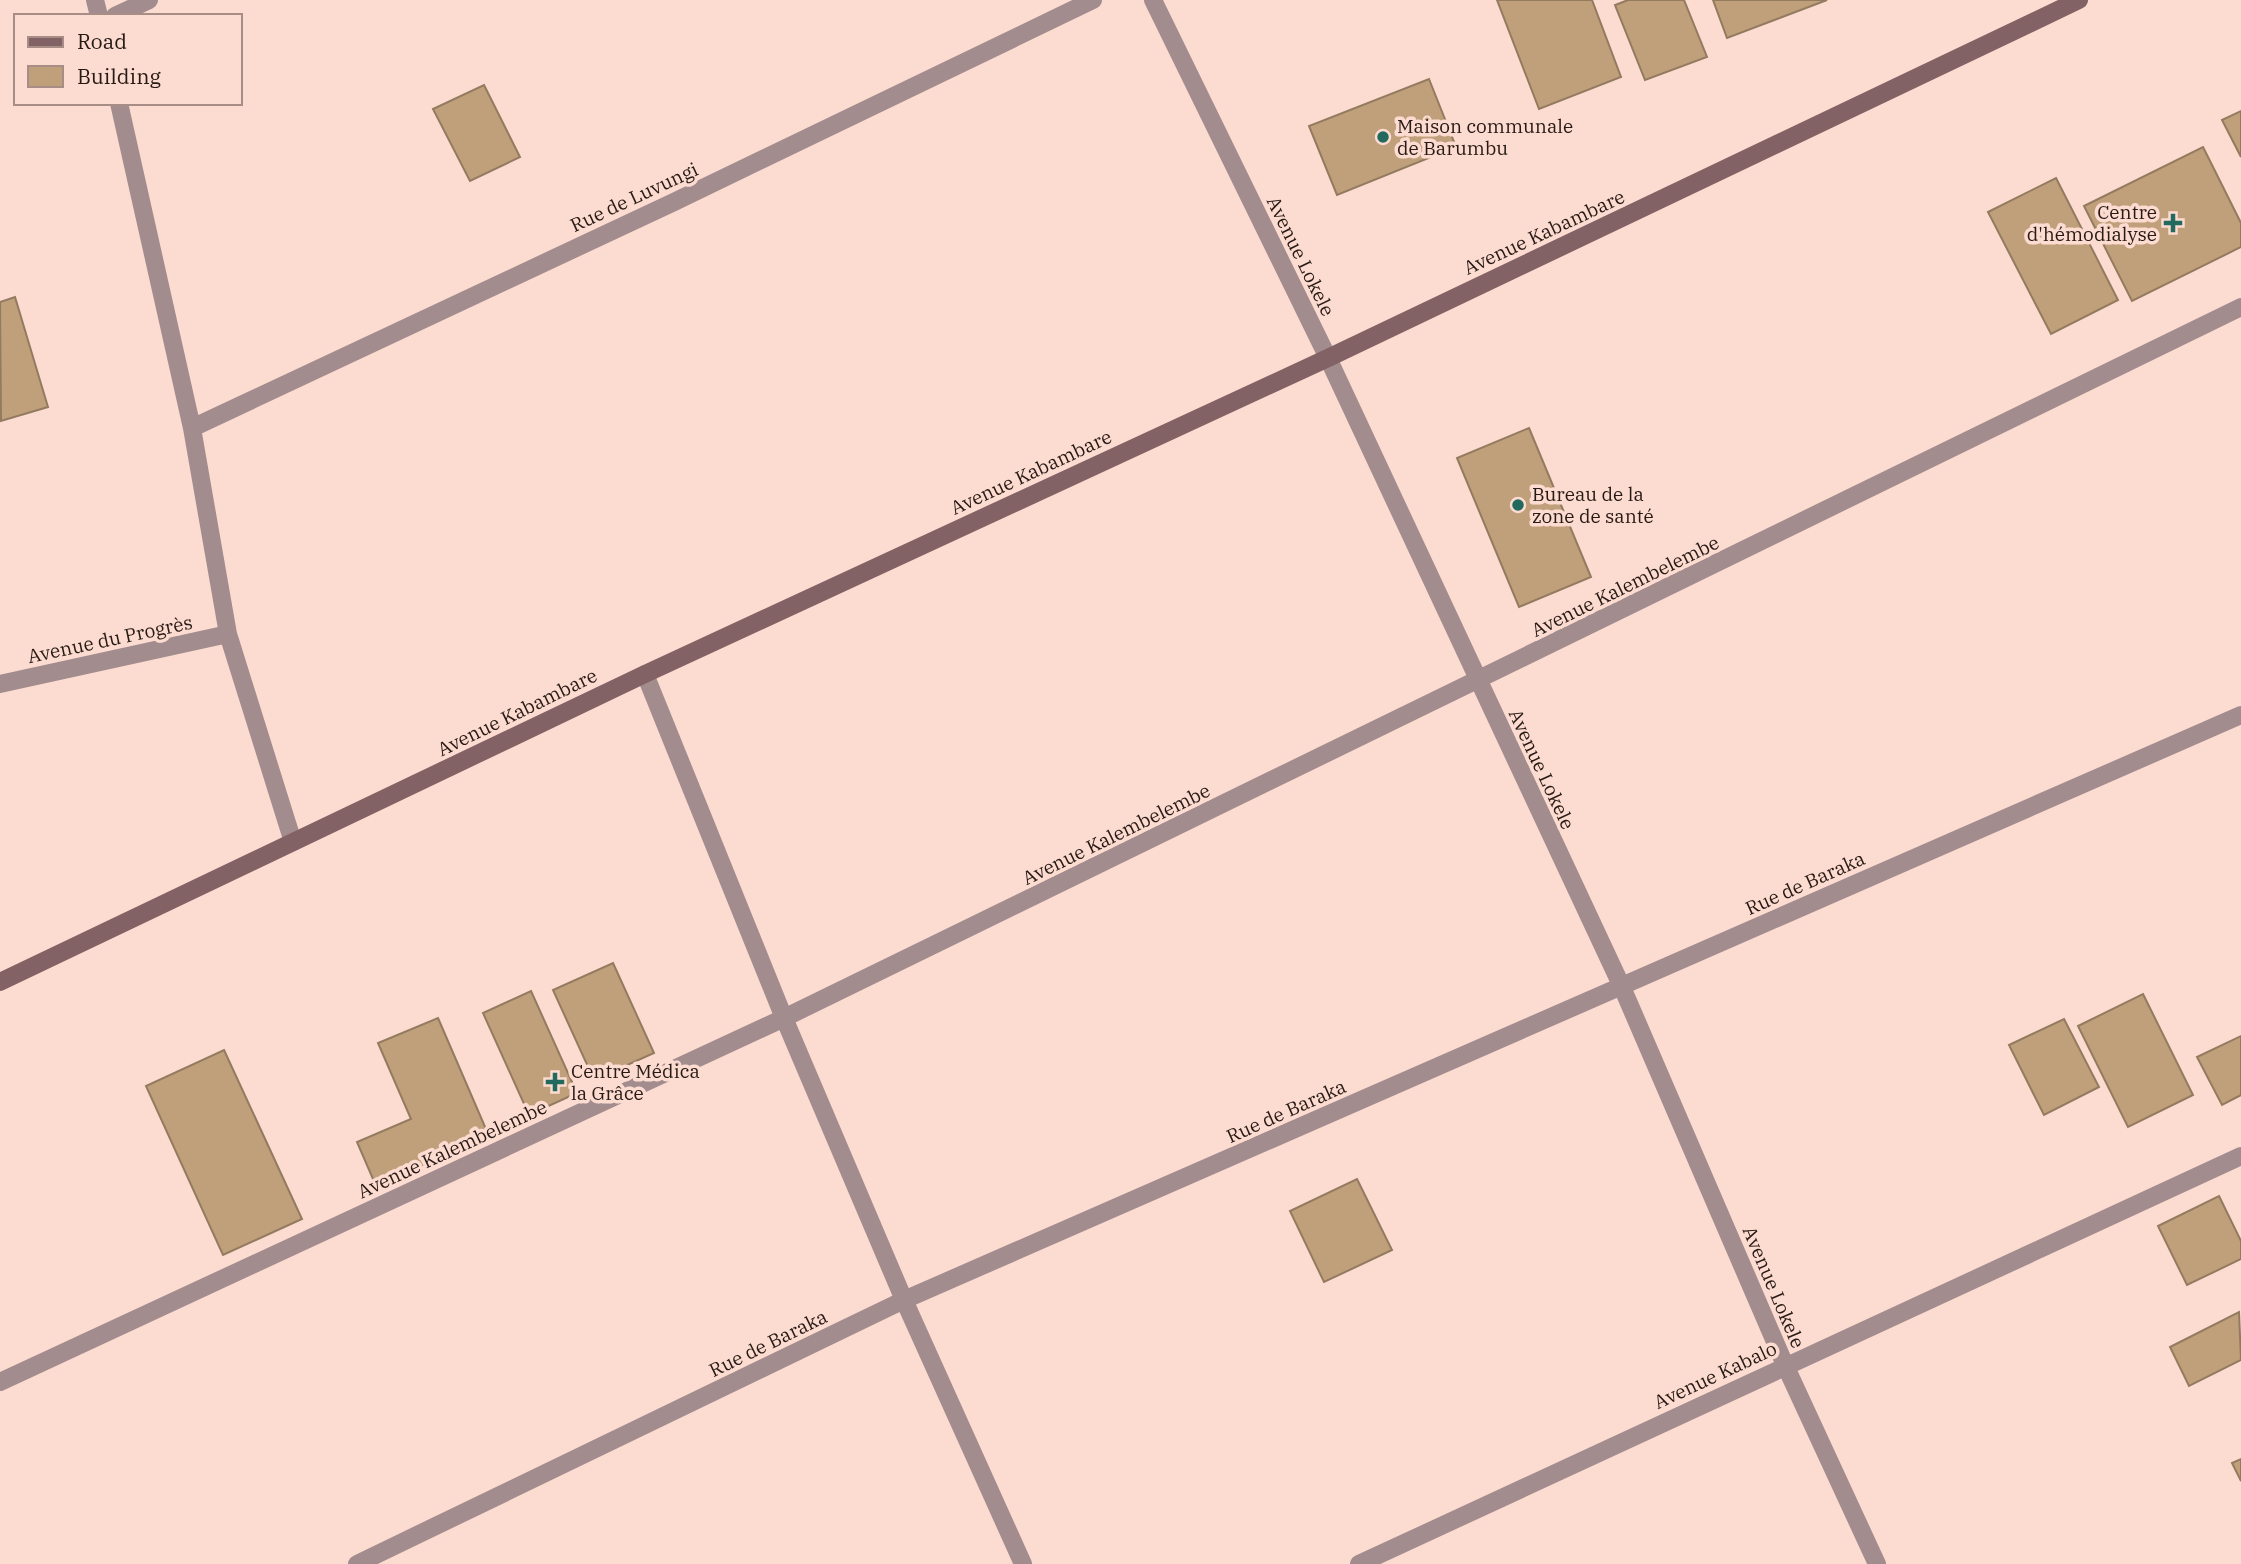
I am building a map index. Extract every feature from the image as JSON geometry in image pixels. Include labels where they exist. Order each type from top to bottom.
[{"type":"main road","name":"Avenue Kabambare","points":[[0,982],[645,674],[1328,358],[2079,0]]},
{"type":"street","points":[[119,14],[149,0]]},
{"type":"street","name":"Rue de Luvungi","points":[[192,428],[661,208],[1093,0]]},
{"type":"street","name":"Avenue Lokele","points":[[1153,0],[1328,358],[1622,987],[1785,1365],[1877,1564]]},
{"type":"street","points":[[118,105],[192,428],[228,634],[293,842]]},
{"type":"street","name":"Avenue Kalembelembe","points":[[0,1382],[784,1018],[1478,682],[2241,307]]},
{"type":"street","name":"Avenue du Progrès","points":[[0,684],[228,634]]},
{"type":"street","points":[[645,674],[784,1018],[905,1300],[1023,1564]]},
{"type":"street","name":"Rue de Baraka","points":[[357,1564],[905,1300],[2241,715]]},
{"type":"street","name":"Avenue Kabalo","points":[[1359,1564],[2241,1156]]},
{"type":"building","points":[[1497,0],[1592,0],[1621,77],[1539,109]]},
{"type":"building","points":[[1628,0],[1684,0],[1707,57],[1645,80],[1615,5]]},
{"type":"building","points":[[1713,0],[1827,0],[1727,38]]},
{"type":"building","name":"Maison communale de Barumbu","points":[[1429,79],[1456,147],[1337,195],[1309,126]]},
{"type":"building","points":[[484,85],[520,157],[470,181],[433,109]]},
{"type":"building","points":[[2241,111],[2241,157],[2222,120]]},
{"type":"building","points":[[2203,147],[2241,223],[2241,247],[2132,301],[2084,206]]},
{"type":"building","points":[[2056,178],[2118,300],[2051,334],[1988,212]]},
{"type":"building","points":[[15,297],[48,407],[1,421],[0,302]]},
{"type":"building","points":[[1529,428],[1591,577],[1519,607],[1457,458]]},
{"type":"building","points":[[613,963],[654,1053],[594,1080],[553,990]]},
{"type":"building","points":[[531,991],[577,1093],[529,1115],[483,1013]]},
{"type":"building","points":[[2143,994],[2193,1095],[2128,1127],[2078,1026]]},
{"type":"building","points":[[438,1018],[489,1136],[376,1186],[357,1142],[411,1119],[378,1043]]},
{"type":"building","points":[[2064,1019],[2099,1087],[2044,1115],[2009,1045]]},
{"type":"building","points":[[2241,1036],[2241,1095],[2222,1105],[2197,1057]]},
{"type":"building","points":[[224,1050],[302,1219],[223,1255],[146,1086]]},
{"type":"building","points":[[1357,1179],[1392,1250],[1324,1282],[1290,1211]]},
{"type":"building","points":[[2219,1196],[2241,1241],[2241,1259],[2187,1285],[2158,1226]]},
{"type":"building","points":[[2239,1312],[2241,1360],[2189,1386],[2170,1347]]},
{"type":"building","points":[[2241,1459],[2241,1481],[2232,1463]]},
{"type":"place","name":"Maison communale de Barumbu","points":[[1383,137]]},
{"type":"place","name":"Centre d'hémodialyse","points":[[2173,223]]},
{"type":"place","name":"Bureau de la zone de santé","points":[[1518,505]]},
{"type":"place","name":"Centre Médica la Grâce","points":[[555,1082]]}]
